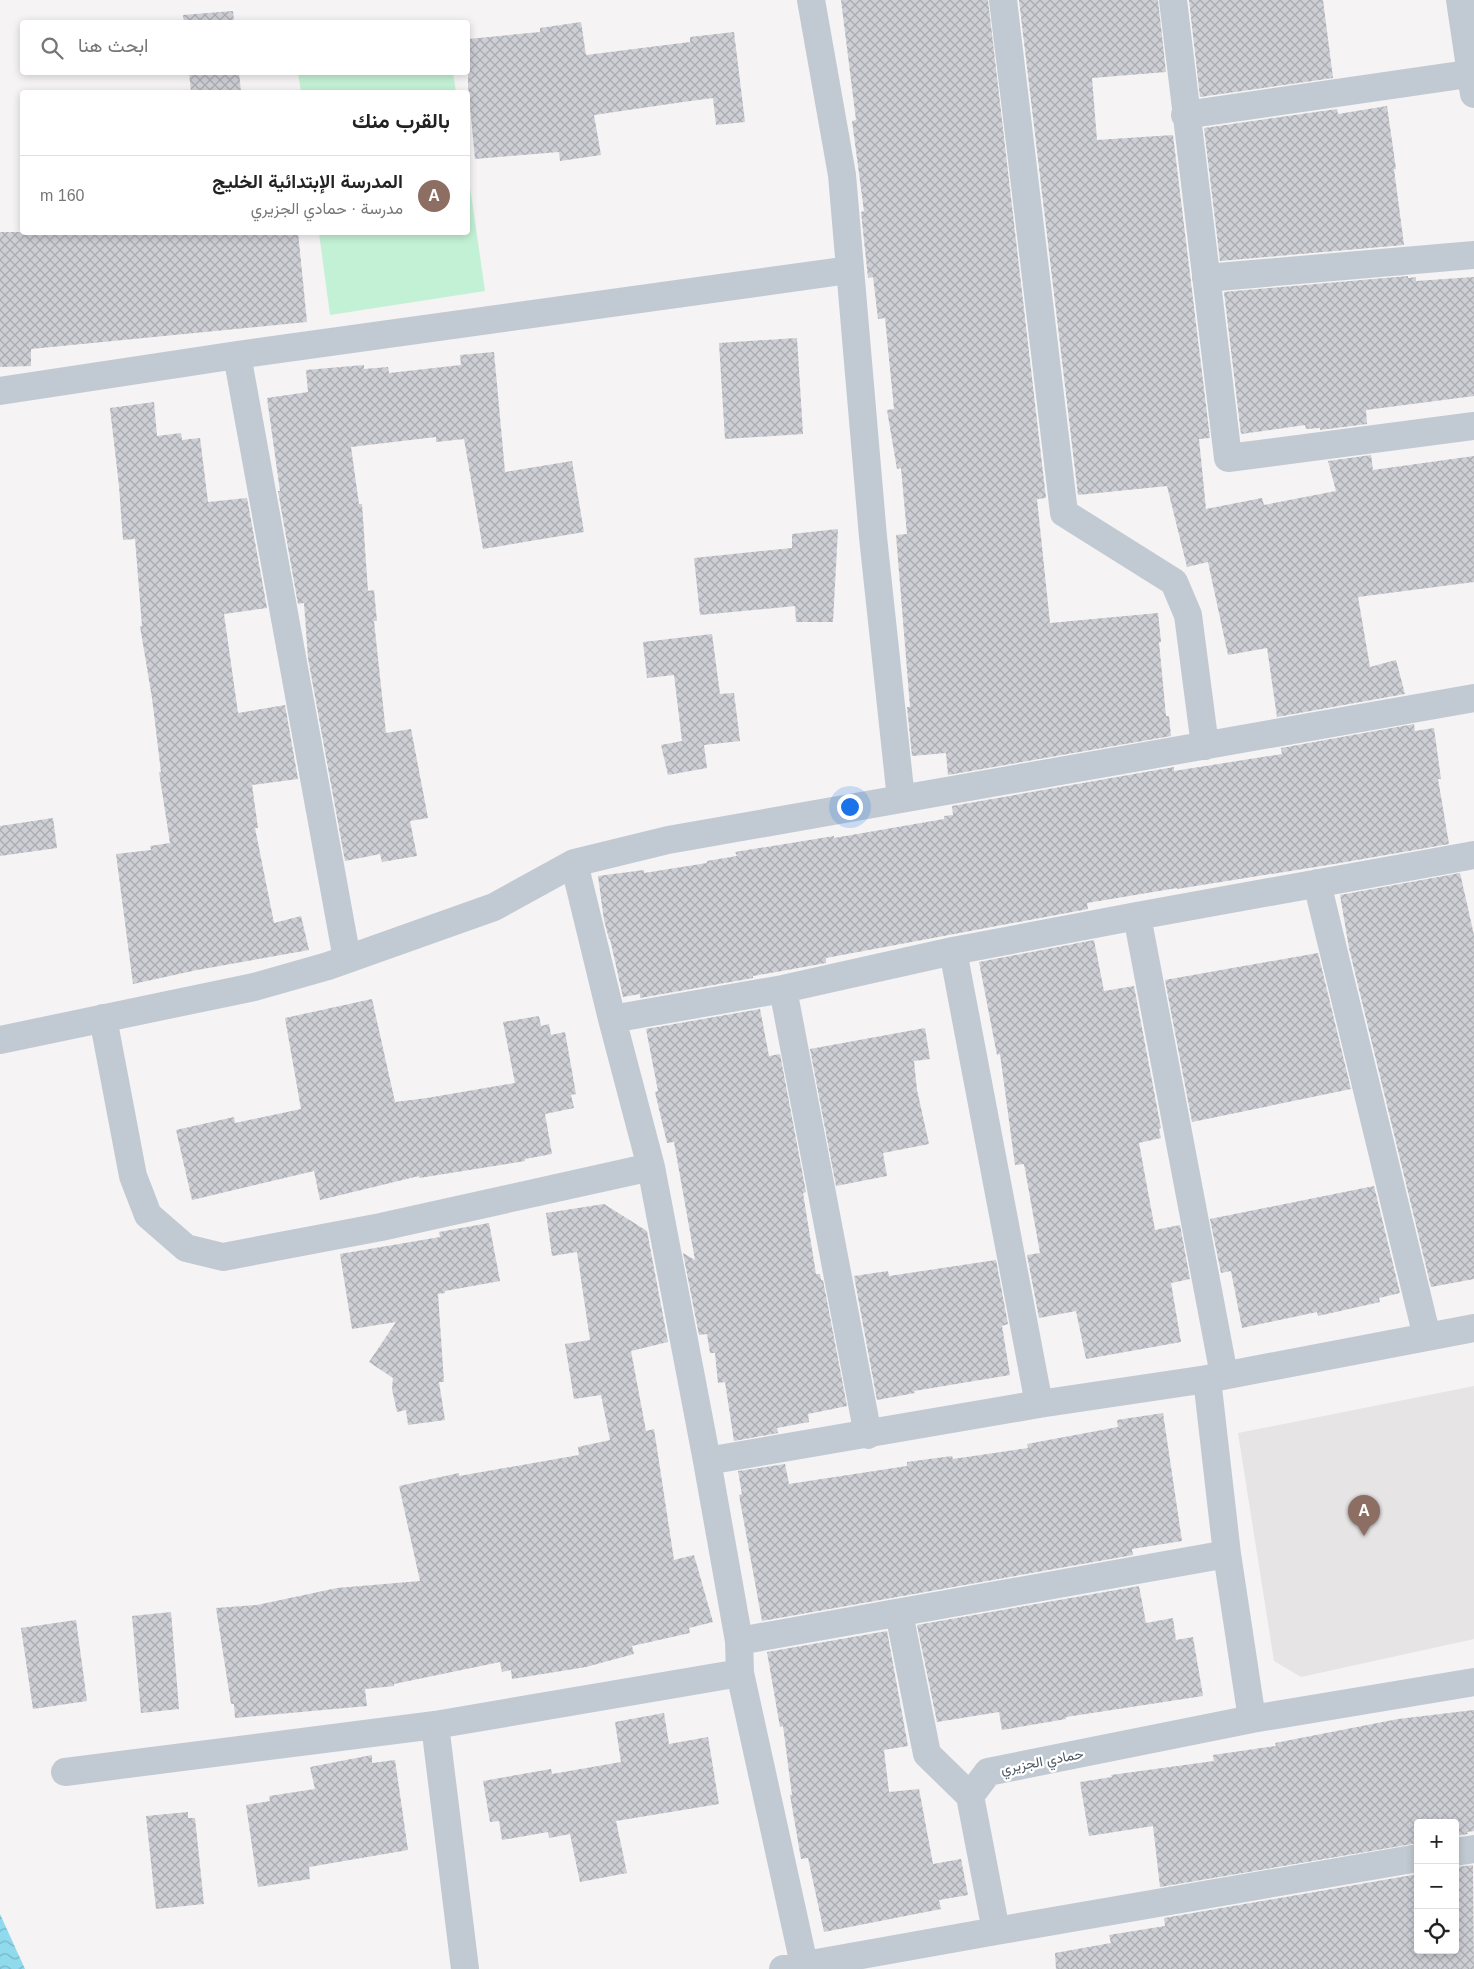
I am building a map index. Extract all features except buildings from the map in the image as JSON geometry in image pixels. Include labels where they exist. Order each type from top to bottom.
[{"type":"street","points":[[811,0],[842,175],[872,528],[901,799]]},
{"type":"street","points":[[1003,0],[1064,513],[1174,582],[1188,615],[1204,746]]},
{"type":"street","points":[[1173,0],[1185,115],[1228,458],[1474,426]]},
{"type":"street","points":[[1185,115],[1473,80],[1460,0]]},
{"type":"street","points":[[1206,278],[1474,255]]},
{"type":"street","points":[[0,390],[236,355],[849,270]]},
{"type":"street","points":[[236,355],[347,959]]},
{"type":"street","points":[[0,1040],[254,987],[347,959],[494,907],[574,863],[668,840],[1474,698]]},
{"type":"street","points":[[612,1019],[783,989],[953,951],[1474,855]]},
{"type":"street","points":[[574,863],[651,1167],[739,1641],[740,1673],[797,1967],[1414,1859]]},
{"type":"street","points":[[1317,883],[1427,1337]]},
{"type":"street","points":[[1137,916],[1215,1377],[1227,1554],[1252,1719]]},
{"type":"street","points":[[953,951],[1039,1404]]},
{"type":"street","points":[[783,989],[868,1434]]},
{"type":"street","points":[[103,1018],[133,1176],[148,1215],[186,1248],[223,1257],[382,1227],[651,1167]]},
{"type":"street","points":[[707,1461],[1039,1404],[1215,1377],[1474,1328]]},
{"type":"street","points":[[739,1641],[1227,1554]]},
{"type":"street","points":[[898,1613],[927,1754],[970,1796],[996,1931]]},
{"type":"street","points":[[65,1772],[435,1725],[740,1673]]},
{"type":"street","name":"حمادي الجزيري","points":[[970,1796],[988,1772],[1252,1719],[1474,1682]]},
{"type":"street","points":[[435,1725],[466,1969]]},
{"type":"street","points":[[1459,1851],[1474,1849]]},
{"type":"shaded area","points":[[1474,1386],[1474,1639],[1301,1677],[1274,1661],[1238,1433]]},
{"type":"green space","points":[[298,75],[453,75],[456,90],[301,90]]},
{"type":"green space","points":[[470,187],[485,291],[330,315],[319,235],[470,235]]},
{"type":"water","points":[[0,1914],[25,1969],[0,1969]]},
{"type":"place","name":"المدرسة الإبتدائية الخليج","points":[[1364,1536]]}]
